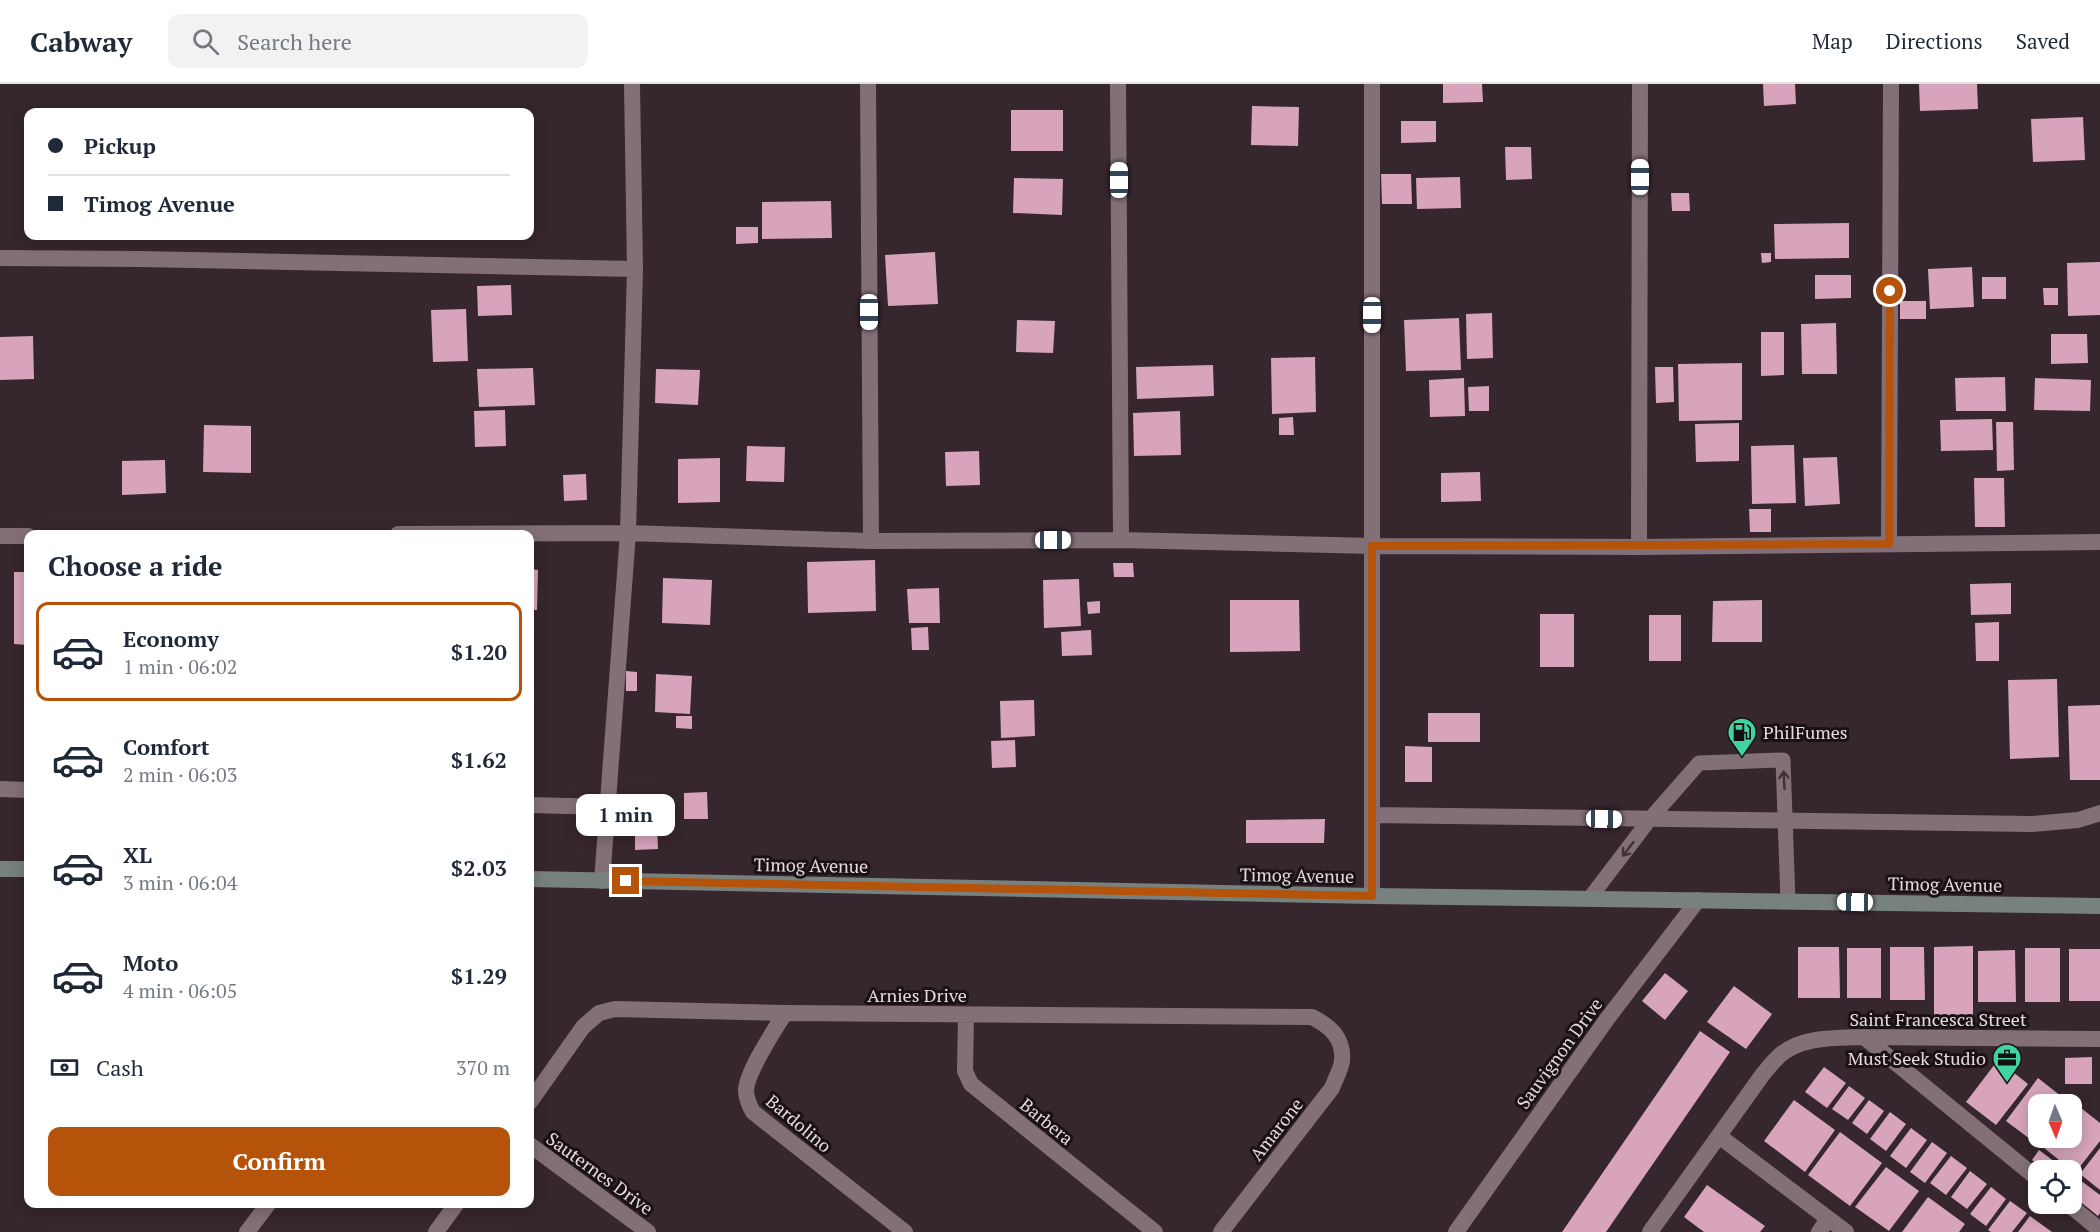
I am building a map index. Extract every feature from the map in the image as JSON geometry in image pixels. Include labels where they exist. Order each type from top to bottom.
[{"type":"main road","points":[[0,868],[24,869]]},
{"type":"main road","name":"Timog Avenue","points":[[534,879],[1372,896],[2100,906]]},
{"type":"street","points":[[602,881],[628,533],[635,269],[632,84]]},
{"type":"street","points":[[868,84],[871,541]]},
{"type":"street","points":[[1118,84],[1121,540]]},
{"type":"street","points":[[1372,84],[1372,896]]},
{"type":"street","points":[[1639,546],[1640,84]]},
{"type":"street","points":[[1889,544],[1891,84]]},
{"type":"street","points":[[0,258],[635,269]]},
{"type":"street","points":[[534,533],[628,533],[871,541],[1121,540],[1372,546],[2100,542]]},
{"type":"street","points":[[0,536],[24,536]]},
{"type":"street","points":[[0,789],[24,790]]},
{"type":"street","points":[[534,805],[607,807]]},
{"type":"street","points":[[1372,815],[2032,824],[2078,820],[2100,813]]},
{"type":"street","name":"Sauvignon Drive","points":[[1456,1232],[1607,1019],[1698,900]]},
{"type":"street","name":"Arnies Drive","points":[[534,1096],[583,1028],[598,1013],[615,1009],[784,1013],[1312,1017],[1328,1025],[1339,1041]]},
{"type":"street","name":"Bardolino","points":[[784,1013],[750,1075],[746,1089],[748,1102],[753,1112],[905,1232]]},
{"type":"street","name":"Barbera","points":[[966,1015],[964,1064],[971,1084],[1155,1232]]},
{"type":"street","points":[[1864,1037],[2028,1171]]},
{"type":"street","name":"Saint Francesca Street","points":[[1719,1136],[1762,1074],[1780,1055],[1801,1044],[1825,1038],[1864,1037],[2100,1039]]},
{"type":"street","name":"Amarone","points":[[1221,1232],[1332,1088],[1342,1061],[1339,1041]]},
{"type":"street","points":[[1650,1232],[1719,1136],[1824,1225],[1846,1232]]},
{"type":"street","name":"Sauternes Drive","points":[[534,1148],[648,1232]]},
{"type":"street","points":[[247,1232],[265,1208]]},
{"type":"street","points":[[436,1232],[453,1208]]},
{"type":"street","points":[[2080,1214],[2100,1230]]},
{"type":"lane","points":[[1588,899],[1650,819],[1699,763],[1783,760],[1787,821],[1788,901]]},
{"type":"building","points":[[1443,84],[1482,84],[1483,102],[1443,103]]},
{"type":"building","points":[[1763,84],[1795,84],[1796,104],[1764,106]]},
{"type":"building","points":[[1919,84],[1977,84],[1978,109],[1920,111]]},
{"type":"building","points":[[1252,106],[1299,107],[1298,146],[1251,145]]},
{"type":"building","points":[[1011,110],[1063,110],[1063,151],[1011,151]]},
{"type":"building","points":[[2083,117],[2085,160],[2033,162],[2031,119]]},
{"type":"building","points":[[1401,121],[1436,121],[1436,142],[1401,143]]},
{"type":"building","points":[[1505,147],[1531,147],[1532,179],[1506,180]]},
{"type":"building","points":[[1381,174],[1411,174],[1412,204],[1382,204]]},
{"type":"building","points":[[1460,177],[1461,208],[1417,209],[1416,178]]},
{"type":"building","points":[[1014,178],[1063,179],[1062,215],[1013,213]]},
{"type":"building","points":[[1671,193],[1689,193],[1690,211],[1672,211]]},
{"type":"building","points":[[831,201],[832,238],[762,239],[762,202]]},
{"type":"building","points":[[1849,223],[1849,258],[1775,259],[1774,224]]},
{"type":"building","points":[[736,227],[758,227],[758,243],[736,244]]},
{"type":"building","points":[[935,252],[938,304],[888,306],[885,255]]},
{"type":"building","points":[[1761,253],[1771,253],[1771,262],[1762,263]]},
{"type":"building","points":[[2100,262],[2100,315],[2068,316],[2067,263]]},
{"type":"building","points":[[1972,267],[1974,307],[1930,309],[1928,269]]},
{"type":"building","points":[[1815,275],[1851,275],[1851,298],[1815,299]]},
{"type":"building","points":[[1982,277],[2006,277],[2006,299],[1982,299]]},
{"type":"building","points":[[511,285],[512,315],[478,316],[477,286]]},
{"type":"building","points":[[2043,288],[2058,288],[2058,305],[2044,305]]},
{"type":"building","points":[[1900,301],[1926,301],[1926,319],[1900,319]]},
{"type":"building","points":[[466,309],[468,361],[433,362],[431,310]]},
{"type":"building","points":[[1492,313],[1493,358],[1467,359],[1466,314]]},
{"type":"building","points":[[1459,318],[1461,370],[1406,371],[1404,320]]},
{"type":"building","points":[[1017,320],[1055,321],[1053,353],[1016,352]]},
{"type":"building","points":[[1836,323],[1837,374],[1802,374],[1801,324]]},
{"type":"building","points":[[1761,332],[1784,332],[1784,375],[1761,376]]},
{"type":"building","points":[[2051,334],[2087,334],[2088,363],[2051,364]]},
{"type":"building","points":[[33,336],[34,379],[0,380],[0,337]]},
{"type":"building","points":[[1315,357],[1316,412],[1272,414],[1271,358]]},
{"type":"building","points":[[1742,363],[1742,420],[1679,421],[1678,364]]},
{"type":"building","points":[[1213,365],[1214,396],[1137,399],[1136,367]]},
{"type":"building","points":[[1655,367],[1673,367],[1674,402],[1656,403]]},
{"type":"building","points":[[533,368],[535,405],[479,407],[477,369]]},
{"type":"building","points":[[656,369],[700,370],[698,405],[655,403]]},
{"type":"building","points":[[2005,377],[2006,411],[1956,411],[1955,378]]},
{"type":"building","points":[[1464,378],[1465,416],[1430,417],[1429,380]]},
{"type":"building","points":[[2035,378],[2091,380],[2090,411],[2034,410]]},
{"type":"building","points":[[1489,386],[1489,411],[1469,411],[1468,387]]},
{"type":"building","points":[[505,410],[506,446],[475,447],[474,411]]},
{"type":"building","points":[[1180,411],[1181,455],[1134,456],[1133,413]]},
{"type":"building","points":[[1293,417],[1294,435],[1279,435],[1279,418]]},
{"type":"building","points":[[1992,419],[1993,450],[1941,451],[1940,420]]},
{"type":"building","points":[[1996,422],[2013,422],[2014,470],[1997,471]]},
{"type":"building","points":[[1739,423],[1739,461],[1696,462],[1695,424]]},
{"type":"building","points":[[204,425],[251,426],[251,473],[203,472]]},
{"type":"building","points":[[1794,445],[1796,503],[1752,504],[1751,446]]},
{"type":"building","points":[[747,446],[785,447],[784,482],[746,481]]},
{"type":"building","points":[[979,451],[980,485],[946,486],[945,452]]},
{"type":"building","points":[[1837,457],[1840,504],[1805,506],[1803,458]]},
{"type":"building","points":[[720,458],[720,502],[678,503],[678,459]]},
{"type":"building","points":[[165,460],[166,493],[122,495],[122,461]]},
{"type":"building","points":[[1480,472],[1481,501],[1441,502],[1441,473]]},
{"type":"building","points":[[586,474],[587,500],[564,501],[563,475]]},
{"type":"building","points":[[1974,478],[2004,478],[2005,527],[1975,527]]},
{"type":"building","points":[[1749,509],[1771,509],[1771,532],[1750,532]]},
{"type":"building","points":[[875,560],[876,611],[808,613],[807,562]]},
{"type":"building","points":[[1113,563],[1133,563],[1134,577],[1114,577]]},
{"type":"building","points":[[534,570],[538,570],[537,610],[534,610]]},
{"type":"building","points":[[14,572],[24,572],[24,645],[14,644]]},
{"type":"building","points":[[663,578],[712,580],[710,625],[662,623]]},
{"type":"building","points":[[1079,579],[1081,626],[1044,628],[1043,580]]},
{"type":"building","points":[[2011,583],[2011,614],[1971,615],[1970,584]]},
{"type":"building","points":[[939,588],[940,623],[909,623],[907,589]]},
{"type":"building","points":[[1230,600],[1299,600],[1300,651],[1230,652]]},
{"type":"building","points":[[1762,600],[1762,642],[1712,642],[1713,601]]},
{"type":"building","points":[[1100,601],[1100,613],[1088,614],[1087,602]]},
{"type":"building","points":[[1540,614],[1574,614],[1574,667],[1540,667]]},
{"type":"building","points":[[1649,615],[1681,615],[1681,661],[1649,661]]},
{"type":"building","points":[[1999,622],[1999,661],[1976,661],[1975,623]]},
{"type":"building","points":[[928,627],[929,650],[912,650],[911,628]]},
{"type":"building","points":[[1091,630],[1092,655],[1062,656],[1061,632]]},
{"type":"building","points":[[626,671],[637,672],[637,691],[626,691]]},
{"type":"building","points":[[656,674],[692,676],[690,714],[655,712]]},
{"type":"building","points":[[2057,679],[2059,757],[2010,759],[2008,680]]},
{"type":"building","points":[[1034,700],[1035,736],[1001,738],[1000,701]]},
{"type":"building","points":[[2100,705],[2100,780],[2070,780],[2068,706]]},
{"type":"building","points":[[1428,713],[1480,713],[1480,742],[1428,742]]},
{"type":"building","points":[[676,716],[692,716],[692,729],[676,728]]},
{"type":"building","points":[[1015,740],[1016,767],[992,768],[991,741]]},
{"type":"building","points":[[1405,746],[1432,747],[1432,782],[1405,782]]},
{"type":"building","points":[[707,792],[708,819],[684,819],[684,793]]},
{"type":"building","points":[[662,794],[663,814],[643,814],[642,795]]},
{"type":"building","points":[[1325,819],[1324,843],[1246,843],[1246,820]]},
{"type":"building","points":[[657,827],[658,849],[635,850],[635,828]]},
{"type":"building","points":[[1973,946],[1973,1018],[1934,1018],[1934,947]]},
{"type":"building","points":[[1798,947],[1839,947],[1840,998],[1798,998]]},
{"type":"building","points":[[1890,947],[1924,947],[1925,1000],[1890,1000]]},
{"type":"building","points":[[1847,948],[1881,948],[1881,998],[1847,998]]},
{"type":"building","points":[[2025,948],[2060,948],[2060,1002],[2025,1002]]},
{"type":"building","points":[[2069,949],[2100,949],[2100,1001],[2069,1001]]},
{"type":"building","points":[[2015,950],[2016,1002],[1978,1002],[1978,951]]},
{"type":"building","points":[[1665,973],[1688,991],[1665,1020],[1642,1001]]},
{"type":"building","points":[[1734,986],[1772,1014],[1746,1049],[1707,1022]]},
{"type":"building","points":[[1700,1031],[1730,1052],[1606,1232],[1562,1232]]},
{"type":"building","points":[[2092,1057],[2092,1084],[2065,1084],[2065,1058]]},
{"type":"building","points":[[1998,1060],[2028,1084],[1996,1125],[1966,1102]]},
{"type":"building","points":[[1824,1067],[1846,1083],[1827,1108],[1805,1092]]},
{"type":"building","points":[[2038,1078],[2058,1094],[2028,1094],[2028,1138],[2006,1121]]},
{"type":"building","points":[[1849,1086],[1865,1098],[1848,1120],[1832,1109]]},
{"type":"building","points":[[1794,1100],[1835,1130],[1805,1172],[1764,1141]]},
{"type":"building","points":[[1869,1100],[1884,1111],[1867,1134],[1852,1123]]},
{"type":"building","points":[[2082,1109],[2100,1123],[2100,1141],[2082,1164],[2082,1160],[2059,1160],[2044,1148],[2082,1148]]},
{"type":"building","points":[[1890,1112],[1906,1124],[1886,1151],[1870,1139]]},
{"type":"building","points":[[1911,1128],[1927,1140],[1906,1168],[1890,1156]]},
{"type":"building","points":[[1840,1132],[1882,1163],[1850,1206],[1808,1175]]},
{"type":"building","points":[[1932,1142],[1947,1153],[1925,1183],[1910,1172]]},
{"type":"building","points":[[2100,1148],[2100,1190],[2082,1176],[2082,1171]]},
{"type":"building","points":[[2039,1150],[2052,1160],[2032,1160]]},
{"type":"building","points":[[1951,1156],[1967,1168],[1946,1195],[1930,1183]]},
{"type":"building","points":[[1886,1167],[1919,1191],[1889,1231],[1855,1207]]},
{"type":"building","points":[[1970,1171],[1987,1184],[1967,1209],[1951,1197]]},
{"type":"building","points":[[2082,1182],[2100,1195],[2098,1216],[2082,1203]]},
{"type":"building","points":[[1707,1185],[1765,1226],[1760,1232],[1704,1232],[1684,1217]]},
{"type":"building","points":[[1991,1187],[2006,1199],[1986,1226],[1970,1214]]},
{"type":"building","points":[[1928,1197],[1965,1224],[1959,1232],[1902,1232]]},
{"type":"building","points":[[2010,1201],[2027,1213],[2012,1232],[1988,1230]]},
{"type":"building","points":[[2030,1216],[2052,1232],[2018,1232]]},
{"type":"place","name":"PhilFumes","points":[[1742,758]]},
{"type":"place","name":"Must Seek Studio","points":[[2007,1084]]},
{"type":"route","points":[[626,881],[1372,896],[1372,546],[1889,544],[1890,291]]}]
